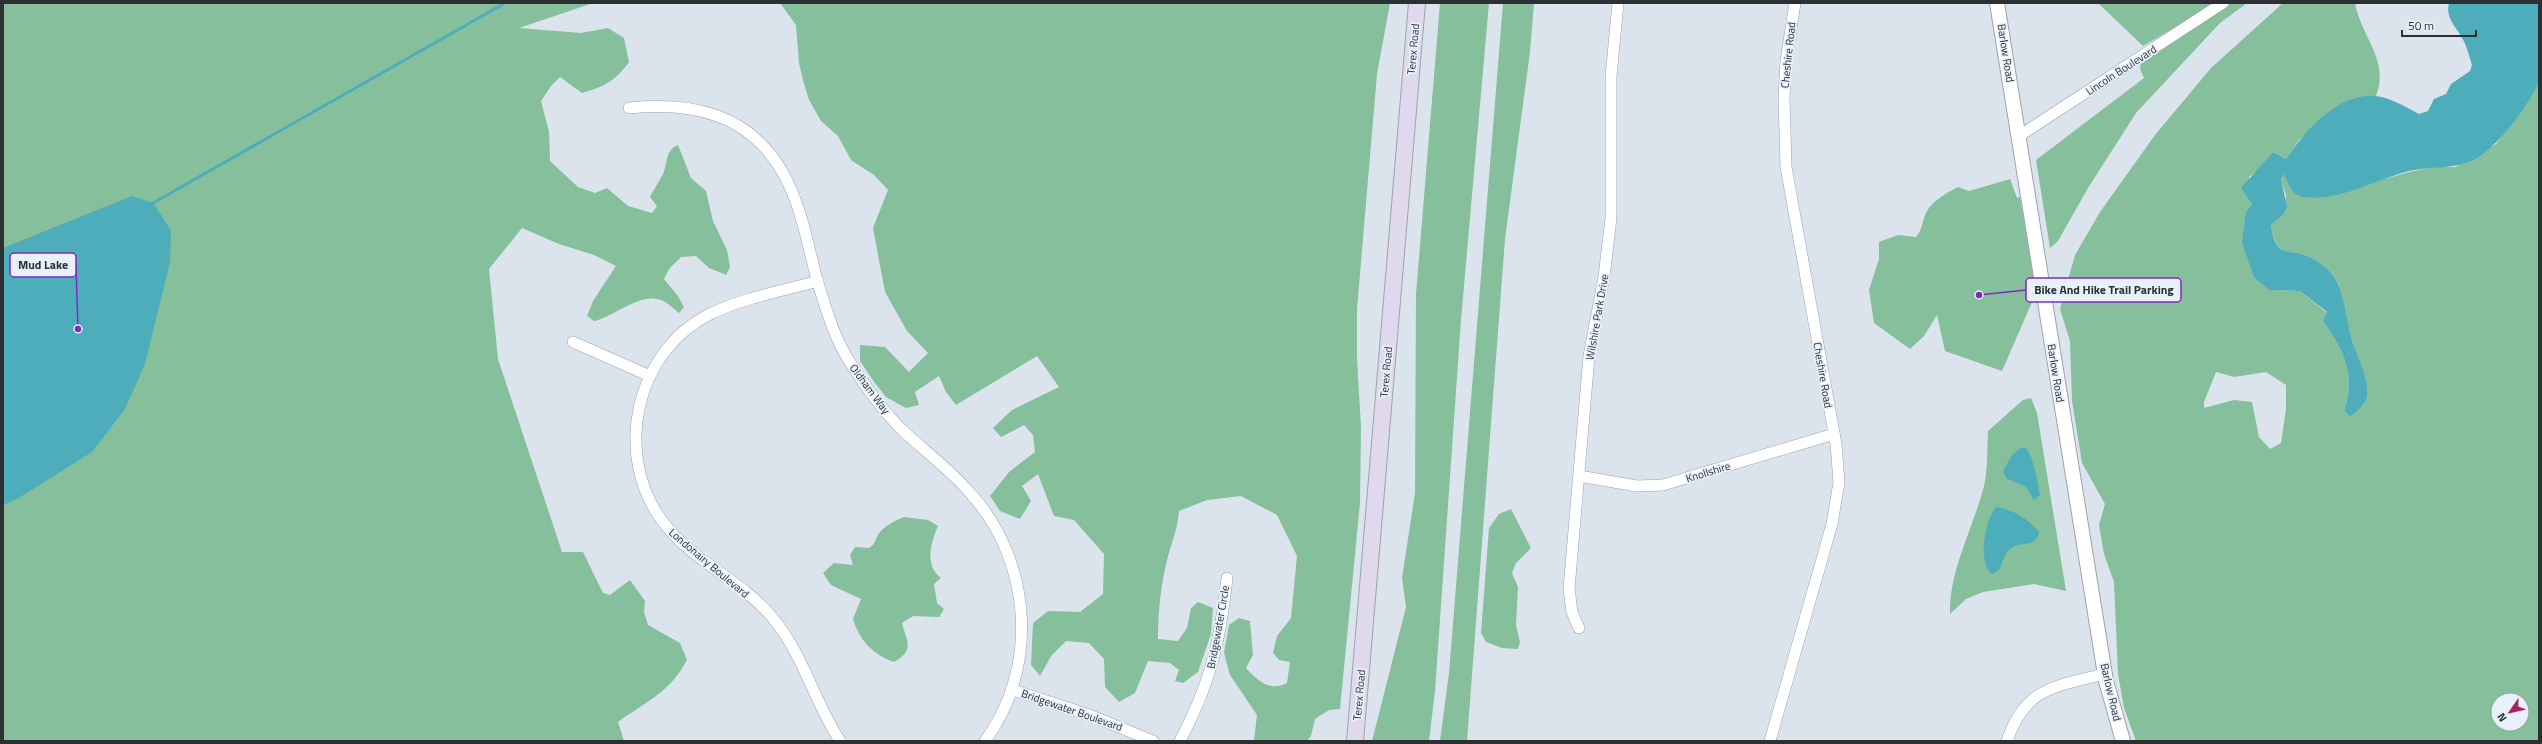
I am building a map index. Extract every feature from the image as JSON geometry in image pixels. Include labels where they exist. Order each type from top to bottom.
[{"type":"main road","name":"Terex Road","points":[[1355,741],[1417,3]]},
{"type":"street","name":"Wilshire Park Drive","points":[[1579,628],[1572,612],[1569,589],[1589,356],[1604,277],[1611,218],[1611,76],[1618,3]]},
{"type":"street","name":"Cheshire Road","points":[[1770,741],[1777,723],[1838,498],[1839,469],[1786,167],[1784,97],[1786,61],[1795,3]]},
{"type":"street","name":"Barlow Road","points":[[1997,3],[2105,674],[2123,741]]},
{"type":"street","name":"Lincoln Boulevard","points":[[2019,136],[2223,3]]},
{"type":"street","name":"Oldham Way","points":[[629,108],[672,105],[709,112],[736,125],[758,142],[783,173],[793,196],[826,311],[839,344],[875,399],[900,428],[973,495],[997,530],[1014,571],[1021,611],[1021,649],[1013,690],[997,726],[986,741]]},
{"type":"street","name":"Londonairy Boulevard","points":[[818,281],[728,307],[709,315],[675,340],[658,361],[650,376],[638,410],[635,435],[639,471],[649,500],[663,522],[684,545],[771,616],[798,654],[822,709],[840,741]]},
{"type":"street","points":[[573,342],[650,376]]},
{"type":"street","name":"Knollshire","points":[[1579,476],[1637,486],[1663,485],[1834,434]]},
{"type":"street","name":"Bridgewater Circle","points":[[1180,741],[1199,704],[1214,662],[1227,578]]},
{"type":"street","points":[[2007,741],[2018,713],[2032,699],[2053,686],[2105,674]]},
{"type":"street","name":"Bridgewater Boulevard","points":[[1013,690],[1092,716],[1154,741]]},
{"type":"green space","points":[[3,3],[593,3],[519,28],[581,33],[608,28],[624,38],[629,62],[619,74],[609,82],[598,88],[582,93],[560,77],[551,86],[541,101],[549,132],[550,161],[578,187],[595,193],[607,188],[628,206],[652,213],[657,206],[650,197],[665,170],[669,153],[678,145],[691,178],[706,191],[713,221],[727,250],[730,267],[726,275],[709,268],[696,256],[681,257],[669,269],[664,279],[678,296],[684,307],[679,313],[663,301],[653,298],[636,302],[594,321],[587,316],[593,301],[616,266],[594,255],[559,244],[522,228],[489,269],[498,359],[562,552],[583,552],[603,593],[610,595],[630,580],[645,601],[644,612],[648,625],[680,643],[687,660],[681,671],[666,688],[618,722],[624,741],[3,741]]},
{"type":"green space","points":[[780,3],[1390,3],[1377,74],[1357,309],[1357,359],[1361,427],[1360,503],[1340,709],[1329,710],[1315,719],[1311,736],[1307,741],[1254,741],[1257,715],[1230,675],[1224,653],[1229,625],[1239,618],[1250,621],[1253,655],[1246,668],[1260,681],[1270,686],[1287,683],[1290,662],[1279,660],[1273,653],[1277,636],[1291,618],[1297,556],[1277,515],[1241,496],[1207,500],[1179,511],[1176,529],[1163,576],[1160,597],[1158,639],[1178,641],[1187,628],[1191,608],[1198,602],[1213,608],[1211,634],[1198,672],[1183,683],[1175,681],[1179,670],[1170,663],[1148,661],[1135,693],[1119,702],[1105,687],[1104,659],[1089,643],[1066,641],[1051,656],[1040,676],[1031,665],[1033,623],[1048,611],[1080,612],[1103,594],[1104,554],[1074,520],[1054,516],[1038,474],[1022,486],[1031,501],[1020,519],[1000,511],[990,496],[1009,472],[1035,452],[1033,435],[1024,425],[1001,437],[993,428],[1012,410],[1059,387],[1037,356],[956,405],[946,392],[939,376],[915,392],[919,405],[906,408],[886,397],[875,383],[860,361],[860,345],[885,347],[909,372],[928,353],[907,331],[885,292],[873,228],[888,190],[874,175],[851,160],[838,136],[821,121],[809,100],[803,80],[799,63],[796,25]]},
{"type":"green space","points":[[1440,3],[1489,3],[1461,320],[1435,691],[1429,741],[1372,741],[1406,607],[1402,578],[1415,493],[1416,294]]},
{"type":"green space","points":[[1503,3],[1534,3],[1530,52],[1505,239],[1467,741],[1440,741],[1449,673]]},
{"type":"green space","points":[[2098,3],[2217,3],[2143,46]]},
{"type":"green space","points":[[2231,3],[2247,3],[2220,23],[2136,113],[2088,188],[2058,241],[2050,248],[2036,160],[2144,78],[2140,69],[2141,61]]},
{"type":"green space","points":[[2283,3],[2355,3],[2358,15],[2377,60],[2379,83],[2376,96],[2351,99],[2299,140],[2286,159],[2273,152],[2259,170],[2249,177],[2252,204],[2246,213],[2269,290],[2300,291],[2327,313],[2323,321],[2337,343],[2346,364],[2349,386],[2344,411],[2350,417],[2365,403],[2366,389],[2364,376],[2351,335],[2340,288],[2332,274],[2316,260],[2302,254],[2280,248],[2273,236],[2271,225],[2283,215],[2286,195],[2281,181],[2283,173],[2322,197],[2409,172],[2434,167],[2455,167],[2496,144],[2539,83],[2539,741],[2136,741],[2124,708],[2118,674],[2114,582],[2104,554],[2099,525],[2105,504],[2082,463],[2072,401],[2070,341],[2060,309],[2075,255],[2100,212],[2155,135],[2211,68]],"holes":[[[2216,372],[2234,377],[2266,372],[2286,385],[2286,409],[2281,443],[2270,449],[2259,437],[2252,402],[2234,400],[2204,408],[2204,402]]]},
{"type":"green space","points":[[2010,179],[2017,198],[2020,197],[2036,293],[2002,371],[1945,351],[1937,315],[1924,336],[1910,349],[1874,323],[1869,290],[1879,259],[1879,242],[1898,235],[1916,237],[1920,231],[1925,214],[1933,203],[1958,187],[1969,191]]},
{"type":"green space","points":[[2031,398],[2037,413],[2066,591],[2034,584],[1983,592],[1966,599],[1950,614],[1953,581],[1984,486],[1987,466],[1988,431],[2023,400]]},
{"type":"green space","points":[[1511,509],[1531,548],[1516,563],[1512,573],[1518,587],[1516,625],[1520,642],[1518,649],[1502,648],[1486,642],[1481,633],[1489,528],[1499,514]]},
{"type":"green space","points":[[904,517],[928,520],[938,526],[930,553],[932,567],[941,578],[934,584],[937,603],[944,609],[939,617],[913,616],[902,623],[908,645],[905,654],[894,662],[873,651],[859,634],[853,619],[861,599],[831,585],[823,573],[834,563],[853,565],[850,555],[855,547],[869,548],[874,544],[878,535],[883,529]]},
{"type":"water","points":[[2449,3],[2539,3],[2540,58],[2538,84],[2527,104],[2494,145],[2469,162],[2452,166],[2409,171],[2357,189],[2330,196],[2317,198],[2300,196],[2293,192],[2284,174],[2281,179],[2287,207],[2283,215],[2271,225],[2276,243],[2279,248],[2302,254],[2316,260],[2332,274],[2343,297],[2351,335],[2365,376],[2367,389],[2365,403],[2350,417],[2344,411],[2349,386],[2346,364],[2337,343],[2323,321],[2327,312],[2300,291],[2269,290],[2254,277],[2242,243],[2246,212],[2252,204],[2241,188],[2273,152],[2286,159],[2313,126],[2336,107],[2349,100],[2362,96],[2376,96],[2393,101],[2419,114],[2428,111],[2434,99],[2446,94],[2451,84],[2470,71],[2472,65],[2464,41],[2448,13]]},
{"type":"water","points":[[132,196],[153,203],[171,230],[170,262],[145,364],[125,409],[92,452],[17,499],[3,505],[3,248]]},
{"type":"water","points":[[2021,448],[2026,448],[2032,458],[2040,495],[2034,500],[2026,487],[2006,478],[2003,471],[2012,455]]},
{"type":"water","points":[[1997,507],[2009,510],[2020,516],[2031,523],[2039,532],[2038,537],[2032,542],[2011,548],[2005,555],[1999,570],[1992,574],[1987,569],[1985,561],[1984,540],[1989,520]]},
{"type":"waterway","points":[[153,203],[505,3]]},
{"type":"place","name":"Bike And Hike Trail Parking","points":[[1979,295]]},
{"type":"place","name":"Mud Lake","points":[[78,329]]}]
